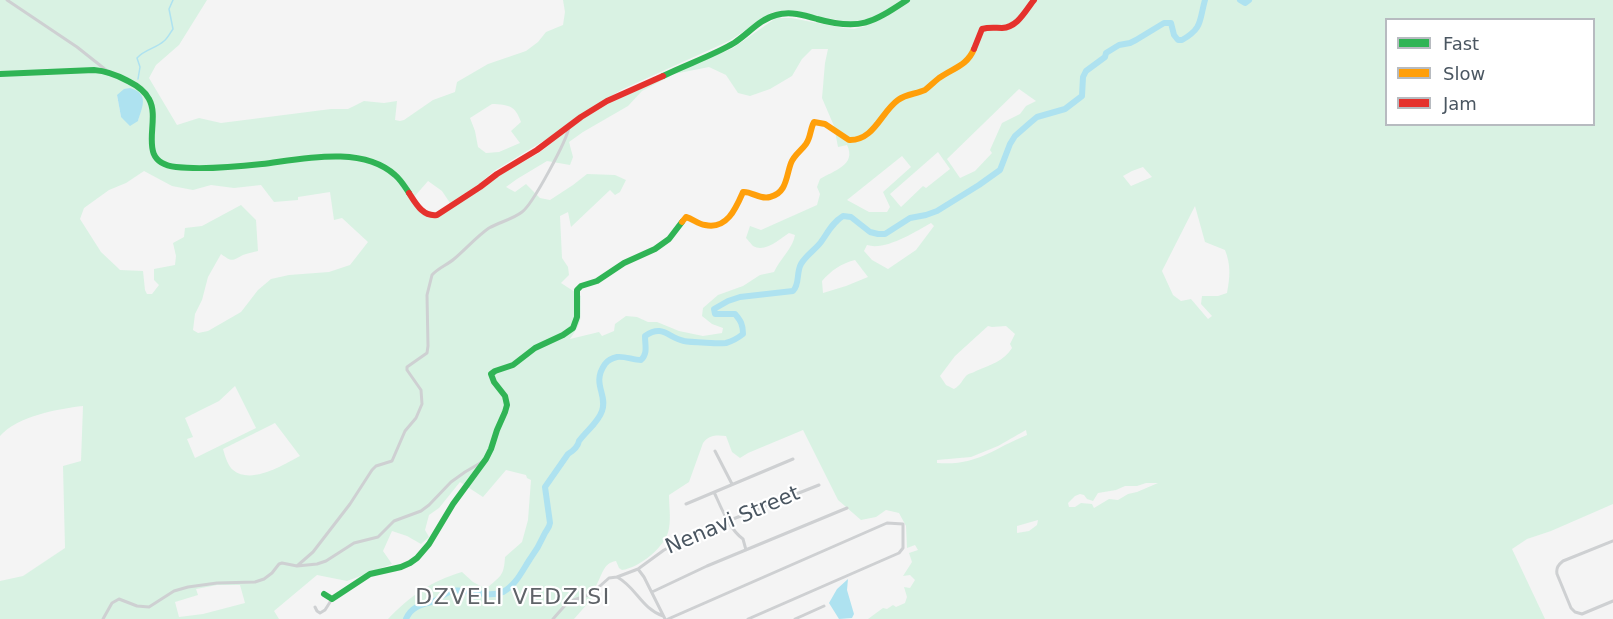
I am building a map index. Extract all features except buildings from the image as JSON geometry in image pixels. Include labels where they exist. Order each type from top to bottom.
[{"type":"street","points":[[7,0],[77,47],[109,72],[141,89],[148,98],[152,110],[151,149],[162,163],[170,166],[203,168],[317,157],[358,159],[387,169],[397,177],[423,212],[431,216],[437,215],[537,150],[581,117],[607,101],[732,44],[774,15],[794,14],[848,26],[858,26],[908,0]]},
{"type":"street","points":[[103,619],[112,603],[119,599],[138,606],[149,607],[174,591],[217,583],[255,582],[264,579],[282,563],[297,566],[326,561],[354,543],[378,537],[394,521],[429,506],[451,482],[484,461],[495,443],[496,431],[507,405],[507,397],[493,381],[491,374],[513,365],[535,348],[573,328],[577,316],[577,290],[581,286],[597,281],[631,260],[655,249],[669,238],[687,217],[700,224],[718,225],[736,209],[743,192],[747,190],[759,198],[767,199],[773,196],[784,185],[790,163],[808,142],[811,125],[814,122],[819,121],[844,138],[854,140],[862,137],[872,130],[897,100],[923,90],[940,77],[966,63],[982,29],[1004,28],[1015,23],[1024,15],[1034,0]]},
{"type":"street","points":[[0,74],[86,70],[109,72]]},
{"type":"street","points":[[297,566],[313,552],[350,504],[372,470],[376,466],[392,461],[405,431],[416,418],[422,404],[421,390],[406,370],[427,353],[429,346],[427,295],[432,275],[490,228],[523,212],[554,160],[568,133],[569,126]]},
{"type":"street","points":[[715,451],[732,485]]},
{"type":"street","points":[[686,504],[793,459]]},
{"type":"street","points":[[315,607],[320,613],[326,610],[332,599],[371,574],[400,567],[422,553],[484,461]]},
{"type":"street","name":"Nenavi Street","points":[[553,619],[568,602],[591,594],[609,578],[638,569],[664,550],[819,484]]},
{"type":"street","points":[[714,492],[728,521],[743,538],[746,550]]},
{"type":"street","points":[[652,592],[707,566],[847,508]]},
{"type":"street","points":[[665,618],[887,523],[903,524],[903,548],[899,553],[748,619]]},
{"type":"street","points":[[1613,541],[1563,561],[1556,569],[1571,608],[1575,612],[1582,614],[1613,601]]},
{"type":"street","points":[[638,569],[642,572],[665,618]]},
{"type":"street","points":[[617,577],[629,586],[649,609],[665,618]]},
{"type":"street","points":[[324,594],[332,599]]},
{"type":"street","points":[[795,619],[824,606]]},
{"type":"green space","points":[[0,0],[207,0],[179,45],[156,65],[149,78],[177,125],[199,118],[221,123],[331,109],[348,109],[364,101],[384,103],[397,101],[395,120],[404,120],[433,100],[455,92],[457,82],[488,64],[526,51],[546,32],[563,25],[565,12],[563,0],[1613,0],[1613,504],[1527,539],[1512,549],[1545,619],[868,619],[883,608],[887,609],[893,605],[896,607],[905,603],[907,597],[904,587],[910,588],[915,580],[910,575],[903,576],[912,562],[909,553],[918,550],[915,545],[907,548],[906,526],[899,513],[886,510],[876,517],[861,520],[838,500],[803,430],[740,458],[732,452],[726,436],[713,436],[705,440],[689,482],[669,495],[670,524],[667,535],[658,549],[644,561],[629,568],[622,570],[616,561],[607,565],[593,590],[596,594],[574,619],[388,619],[404,603],[440,580],[462,572],[473,582],[486,589],[500,576],[504,569],[505,557],[522,542],[528,520],[531,480],[526,475],[506,470],[483,497],[460,482],[439,508],[429,515],[425,530],[429,537],[421,544],[392,531],[383,551],[392,564],[347,581],[317,575],[274,611],[279,619],[0,619],[0,581],[23,576],[65,548],[63,466],[81,461],[83,406],[62,409],[27,419],[0,436]],"holes":[[[784,10],[848,22],[863,20],[866,26],[854,29],[791,18],[776,18],[733,48],[608,104],[581,120],[539,153],[500,175],[440,215],[435,212],[429,213],[418,203],[415,196],[428,181],[442,191],[450,203],[494,171],[623,89],[729,41],[773,12]],[[812,49],[828,49],[822,98],[834,126],[838,147],[847,145],[849,152],[849,158],[842,167],[820,179],[817,187],[820,194],[817,205],[761,230],[750,226],[746,238],[758,248],[767,247],[789,233],[795,235],[792,244],[774,272],[760,275],[743,286],[718,295],[703,308],[702,316],[712,324],[723,328],[722,333],[703,336],[679,331],[657,322],[626,316],[615,324],[614,331],[602,336],[599,332],[570,339],[579,323],[581,296],[561,283],[569,275],[568,267],[562,258],[560,216],[568,212],[571,227],[610,190],[615,195],[620,192],[626,180],[615,175],[587,174],[550,200],[540,198],[526,184],[515,192],[506,187],[547,161],[570,165],[573,157],[569,142],[628,106],[642,91],[674,74],[709,67],[726,75],[738,93],[750,96],[770,89],[792,76],[802,59]],[[1019,89],[1036,101],[1026,106],[1020,114],[1002,123],[990,150],[992,153],[975,171],[960,178],[947,159]],[[117,95],[139,117],[138,121],[121,117]],[[492,104],[511,107],[521,122],[511,131],[520,143],[499,152],[486,153],[478,147],[470,118]],[[938,152],[950,169],[926,188],[923,186],[901,207],[890,194]],[[902,156],[911,167],[883,192],[890,207],[887,212],[869,212],[847,200]],[[1143,167],[1152,177],[1131,186],[1123,176]],[[144,171],[172,186],[193,190],[211,185],[234,188],[261,185],[274,202],[298,200],[298,197],[330,192],[334,220],[342,218],[368,242],[350,265],[329,272],[289,275],[271,279],[258,290],[241,312],[208,331],[198,333],[193,330],[195,314],[202,300],[208,277],[221,254],[232,260],[258,251],[256,220],[241,205],[202,226],[185,228],[184,237],[173,243],[176,256],[175,265],[154,269],[154,280],[159,285],[152,294],[147,294],[143,271],[120,270],[101,252],[80,219],[84,208],[109,190],[126,183]],[[1195,206],[1205,242],[1225,250],[1227,255],[1229,266],[1227,293],[1218,296],[1202,296],[1201,304],[1212,316],[1208,319],[1191,299],[1181,301],[1173,295],[1162,271]],[[931,223],[934,226],[916,250],[888,269],[872,260],[864,251],[867,245],[891,243]],[[855,260],[868,277],[823,293],[822,281],[833,271]],[[988,326],[1006,326],[1015,334],[1009,352],[991,365],[967,375],[954,389],[946,385],[940,376],[955,356]],[[235,386],[256,428],[195,458],[187,439],[193,437],[185,418],[219,401]],[[275,423],[300,456],[267,472],[249,475],[233,470],[223,449]],[[1026,430],[1027,435],[974,459],[963,462],[937,463],[937,460],[971,457],[998,446]],[[1158,483],[1118,500],[1109,499],[1094,508],[1092,504],[1081,503],[1075,507],[1069,507],[1068,503],[1080,494],[1093,501],[1098,493],[1125,486]],[[1038,520],[1037,525],[1029,531],[1017,533],[1017,526]],[[217,585],[240,585],[245,603],[203,614],[179,617],[175,602],[198,595],[196,589]]]},
{"type":"water","points":[[130,88],[140,94],[143,101],[138,121],[130,126],[121,117],[117,95],[124,89]]},
{"type":"water","points":[[848,579],[847,590],[854,614],[852,618],[839,619],[829,603],[837,589]]},
{"type":"waterway","points":[[138,79],[140,67],[137,58],[164,41],[173,29],[169,9],[173,0]]},
{"type":"waterway","points":[[406,619],[416,607],[434,601],[449,592],[458,590],[497,594],[508,589],[515,582],[550,525],[545,487],[602,411],[603,399],[599,377],[609,360],[620,357],[641,360],[645,352],[645,336],[656,331],[692,342],[724,343],[737,338],[743,334],[737,316],[735,314],[715,314],[714,309],[740,297],[793,291],[803,261],[819,245],[839,218],[851,217],[870,232],[885,234],[910,218],[937,211],[1000,170],[1015,136],[1037,117],[1065,109],[1082,96],[1083,77],[1086,71],[1105,57],[1106,53],[1119,45],[1136,40],[1164,23],[1171,23],[1174,35],[1178,40],[1182,40],[1197,28],[1205,0]]},
{"type":"waterway","points":[[1240,0],[1245,3],[1249,0]]},
{"type":"traffic: fast","points":[[663,76],[726,47],[776,15],[797,14],[832,23],[865,23],[907,0]]},
{"type":"traffic: fast","points":[[0,74],[94,70],[112,74],[131,83],[143,91],[149,99],[153,119],[152,149],[156,158],[163,164],[186,168],[208,168],[313,157],[349,157],[381,166],[397,177],[409,193]]},
{"type":"traffic: fast","points":[[324,594],[332,599],[370,574],[401,567],[417,558],[429,544],[491,449],[507,405],[505,396],[491,374],[513,365],[535,348],[573,328],[577,317],[577,290],[581,286],[597,281],[624,263],[655,249],[669,239],[682,222]]},
{"type":"traffic: slow","points":[[682,222],[686,217],[713,226],[730,216],[743,192],[762,197],[776,195],[783,188],[792,160],[808,141],[814,122],[825,124],[849,140],[865,136],[898,100],[925,90],[939,78],[964,63],[974,49]]},
{"type":"traffic: jam","points":[[974,49],[982,29],[1012,25],[1021,18],[1034,0]]},
{"type":"traffic: jam","points":[[409,193],[424,212],[437,215],[607,101],[663,76]]},
{"type":"district","name":"DZVELI VEDZISI","points":[[513,598]]}]
